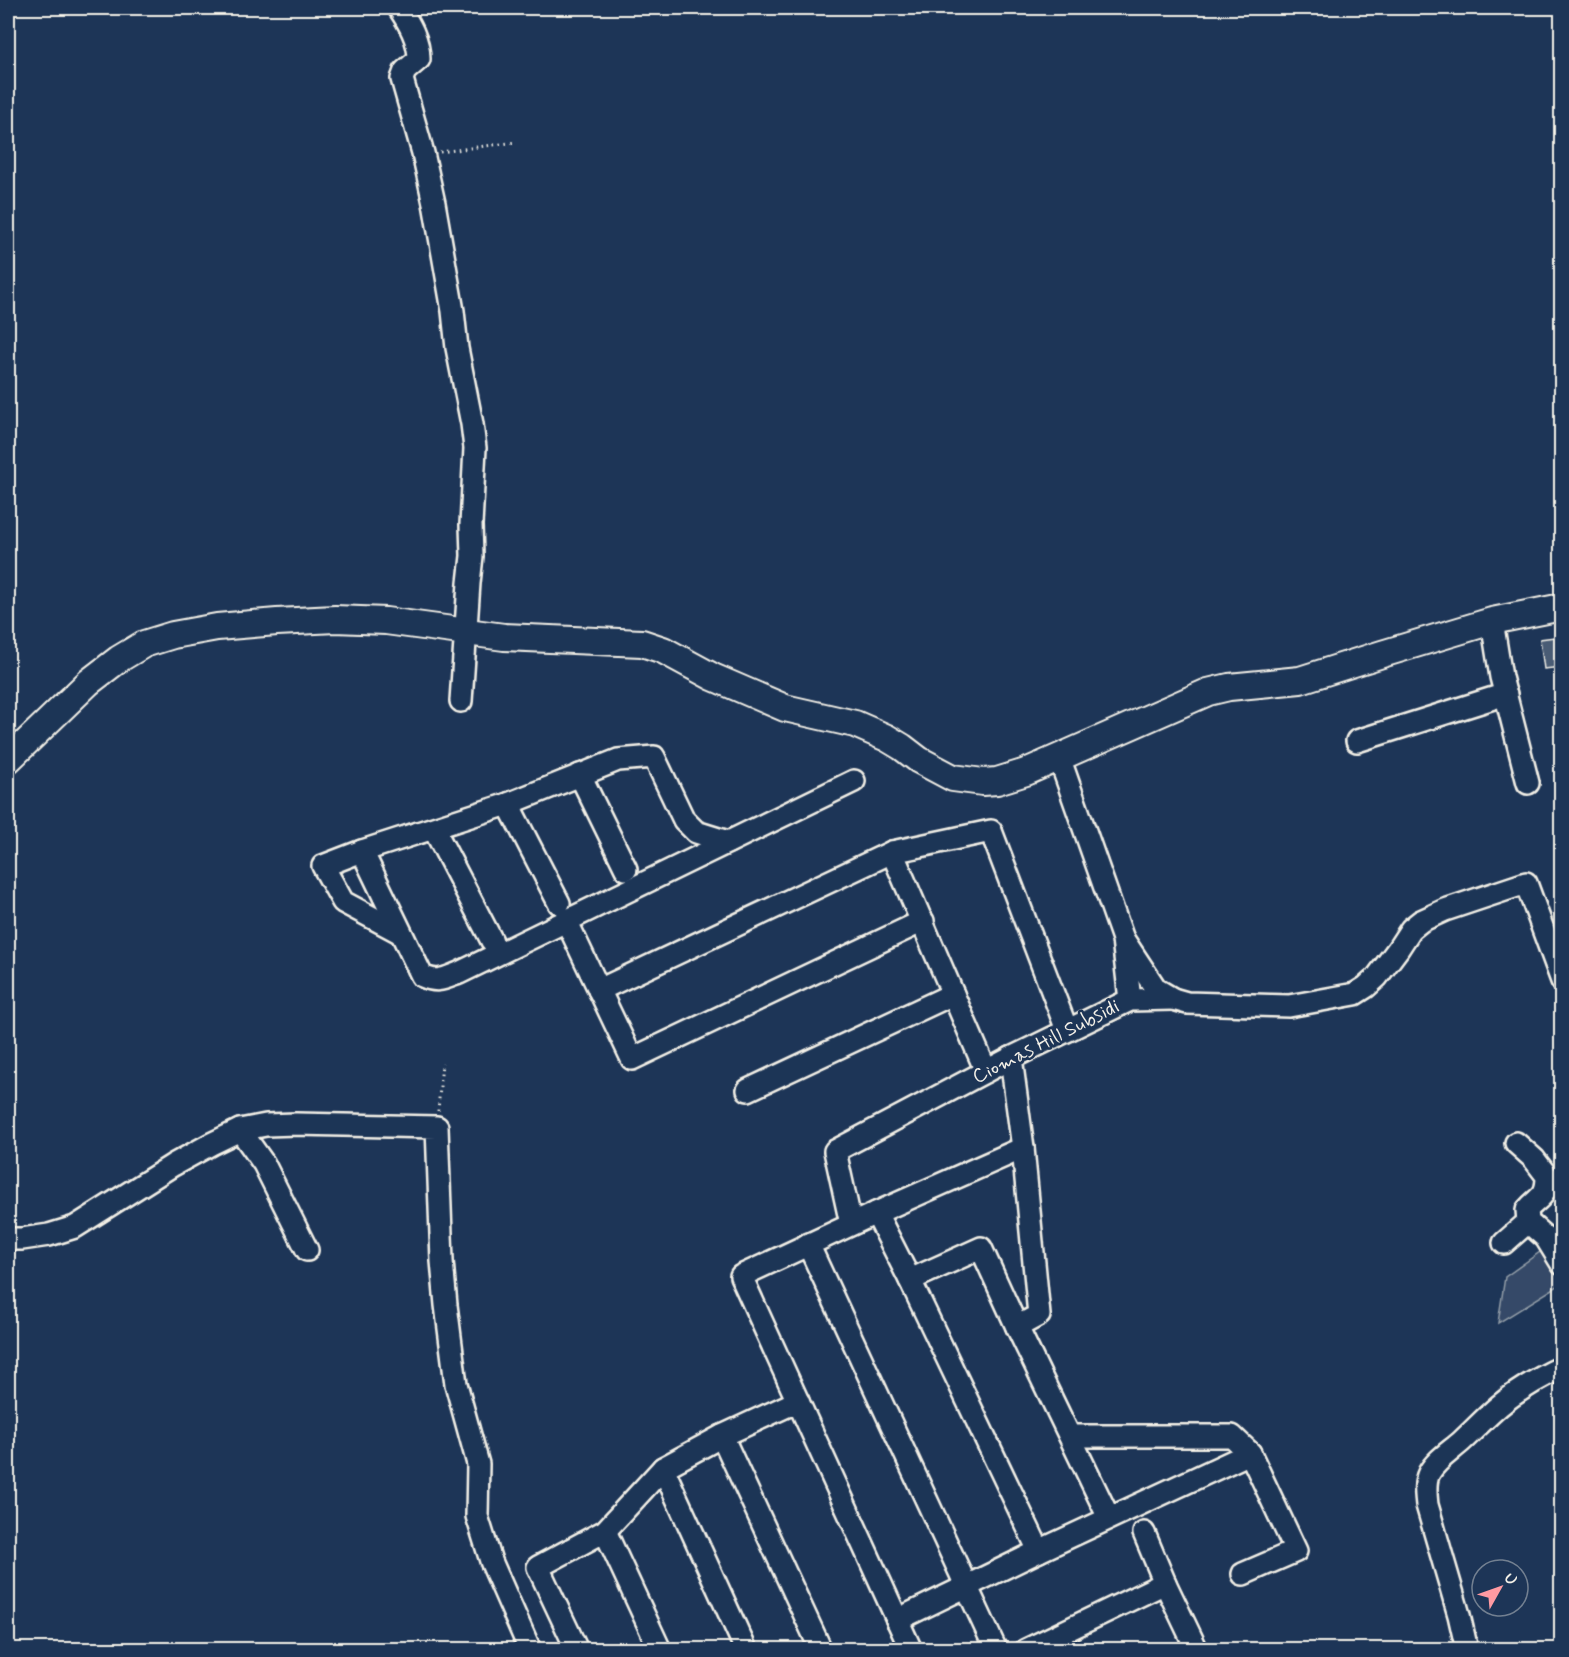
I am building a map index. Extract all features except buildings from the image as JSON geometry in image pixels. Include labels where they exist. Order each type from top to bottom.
[{"type":"street","points":[[399,8],[408,21],[419,51],[419,59],[405,71],[402,79],[434,202],[475,448],[471,525],[472,556],[461,701]]},
{"type":"street","points":[[8,760],[89,682],[119,659],[144,644],[173,635],[217,627],[335,619],[386,621],[504,636],[642,643],[663,650],[713,677],[785,708],[855,724],[902,747],[937,771],[953,778],[983,782],[997,781],[1026,772],[1208,692],[1229,687],[1300,680],[1492,621],[1562,607]]},
{"type":"street","points":[[1492,621],[1501,677],[1528,783]]},
{"type":"street","points":[[1358,741],[1506,694]]},
{"type":"street","points":[[401,933],[343,902],[323,866],[362,851],[508,804],[618,760],[654,757],[684,820],[696,832],[728,842]]},
{"type":"street","name":"Ciomas Hill Subsidi","points":[[851,1224],[835,1151],[1011,1058],[1130,1000],[1123,939],[1059,757]]},
{"type":"street","points":[[580,775],[626,869]]},
{"type":"street","points":[[362,851],[422,976],[432,980],[459,973],[562,912],[728,842],[854,781]]},
{"type":"street","points":[[508,804],[632,1059],[923,921]]},
{"type":"street","points":[[434,828],[492,941]]},
{"type":"street","points":[[599,990],[892,852],[991,831],[1067,1030]]},
{"type":"street","points":[[892,852],[986,1071]]},
{"type":"street","points":[[1123,939],[1156,989],[1173,999],[1187,1003],[1289,1006],[1355,994],[1377,977],[1411,929],[1421,921],[1445,910],[1526,883],[1562,981]]},
{"type":"street","points":[[748,1090],[953,994]]},
{"type":"street","points":[[1130,1000],[1173,999]]},
{"type":"street","points":[[1011,1058],[1023,1148],[1039,1315],[1017,1327]]},
{"type":"street","points":[[8,1239],[49,1235],[75,1227],[173,1165],[240,1130],[266,1125],[296,1124],[437,1127],[446,1305],[456,1384],[478,1464],[477,1516],[491,1560],[530,1650]]},
{"type":"street","points":[[240,1130],[264,1164],[307,1250]]},
{"type":"street","points":[[1516,1143],[1534,1159],[1547,1176],[1545,1192],[1527,1210],[1528,1222],[1546,1238],[1562,1264]]},
{"type":"street","points":[[911,1650],[741,1276],[851,1224],[1023,1148]]},
{"type":"street","points":[[876,1213],[1039,1551]]},
{"type":"street","points":[[1504,1243],[1528,1222]]},
{"type":"street","points":[[808,1244],[996,1650]]},
{"type":"street","points":[[910,1280],[981,1248],[1109,1518]]},
{"type":"street","points":[[1467,1650],[1427,1505],[1425,1487],[1428,1475],[1437,1462],[1496,1407],[1522,1389],[1562,1367]]},
{"type":"street","points":[[577,1650],[538,1567],[605,1531],[663,1468],[722,1436],[798,1401]]},
{"type":"street","points":[[722,1436],[821,1650]]},
{"type":"street","points":[[1070,1436],[1232,1436],[1250,1453],[1296,1551],[1243,1574]]},
{"type":"street","points":[[897,1620],[1250,1453]]},
{"type":"street","points":[[663,1468],[746,1650]]},
{"type":"street","points":[[605,1531],[660,1650]]},
{"type":"street","points":[[1144,1533],[1197,1650]]},
{"type":"street","points":[[1026,1650],[1166,1583]]},
{"type":"path","points":[[423,153],[516,142]]},
{"type":"path","points":[[437,1127],[442,1063]]},
{"type":"shaded area","points":[[1561,1237],[1561,1284],[1498,1323],[1505,1277]]}]
